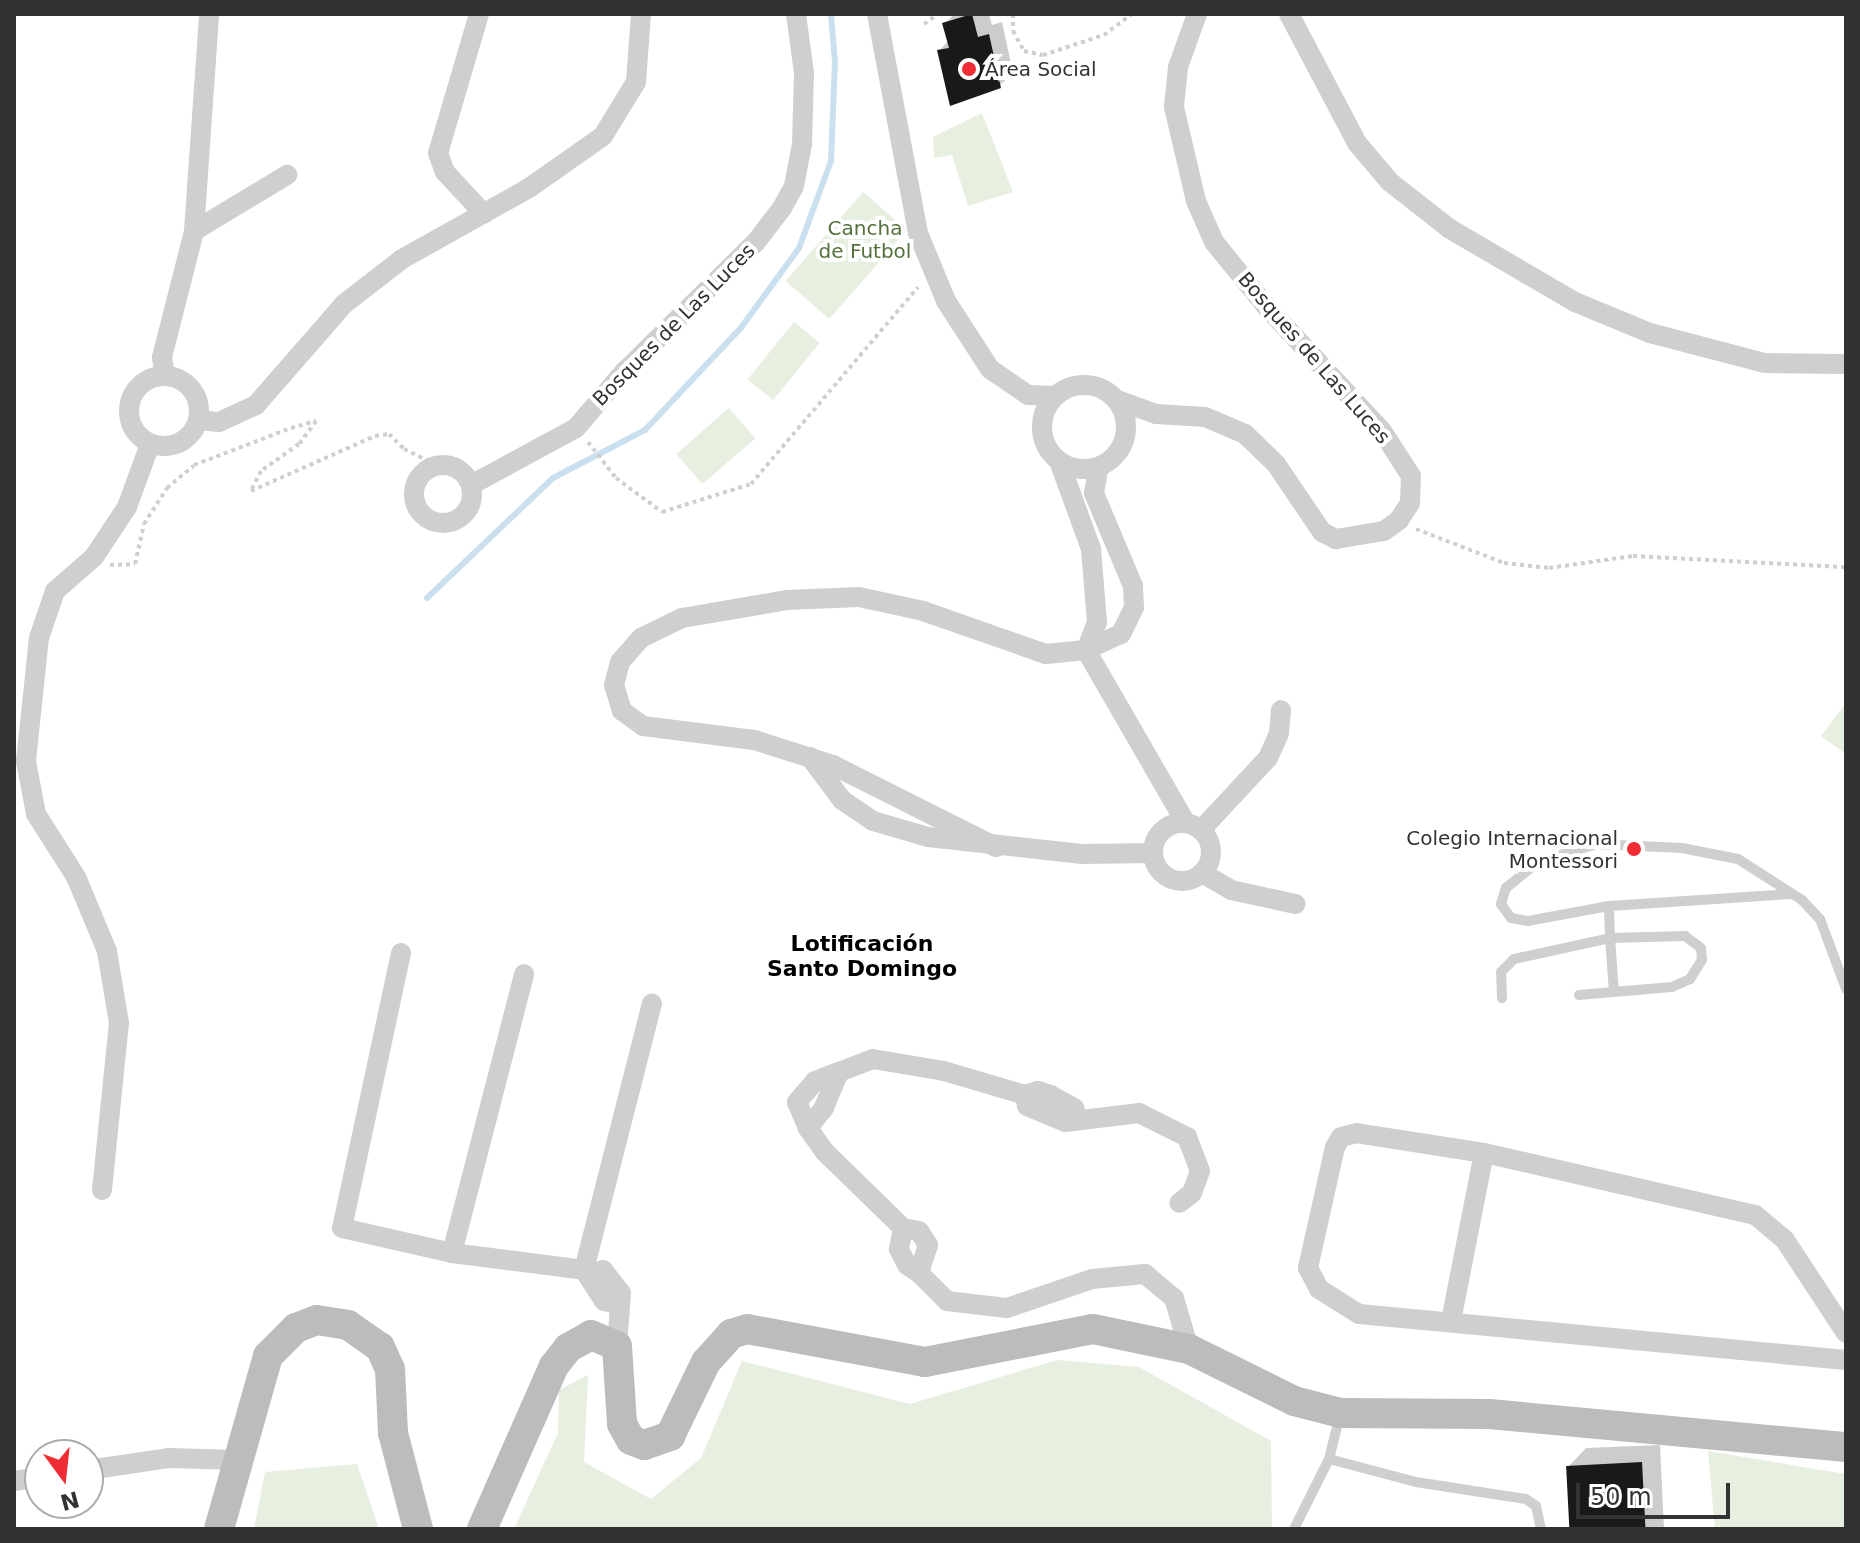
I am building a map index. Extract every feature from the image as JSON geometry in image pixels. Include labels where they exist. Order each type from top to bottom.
[{"type":"main road","points":[[219,1529],[268,1356],[281,1340],[317,1320],[348,1325],[374,1340],[390,1369],[393,1433],[418,1529]]},
{"type":"main road","points":[[482,1529],[554,1366],[568,1348],[591,1335],[617,1346],[622,1424],[631,1440],[644,1445],[670,1436],[706,1362],[731,1334],[747,1329],[925,1362],[1093,1329],[1189,1349],[1294,1401],[1340,1413],[1489,1414],[1846,1447]]},
{"type":"street","points":[[165,376],[162,357],[194,231],[209,14]]},
{"type":"street","points":[[479,14],[438,153],[445,172],[484,214]]},
{"type":"street","points":[[199,420],[219,422],[256,405],[344,304],[402,259],[484,214],[603,136],[628,104],[636,82],[641,14]]},
{"type":"street","name":"Bosques de Las Luces","points":[[471,485],[576,428],[651,344],[756,242],[782,208],[794,186],[802,144],[804,73],[796,14]]},
{"type":"street","points":[[877,14],[918,233],[935,274],[990,369],[1019,391],[1041,426],[1049,452],[1059,461],[1074,490],[1091,549],[1097,622],[1086,650]]},
{"type":"street","name":"Bosques de Las Luces","points":[[1197,14],[1183,46],[1174,107],[1196,201],[1214,242],[1266,306],[1382,431],[1411,476],[1410,503],[1399,520]]},
{"type":"street","points":[[1289,14],[1357,143],[1390,182],[1450,229],[1575,302],[1650,333],[1764,363],[1846,364]]},
{"type":"street","points":[[194,231],[287,175]]},
{"type":"street","points":[[150,444],[131,425],[129,404],[144,382],[165,376],[190,387],[199,420]]},
{"type":"street","points":[[1019,391],[1055,396],[1085,384],[1142,411],[1205,417],[1245,434],[1276,464],[1322,532],[1336,539],[1384,531],[1399,520]]},
{"type":"street","points":[[1041,426],[1055,396]]},
{"type":"street","points":[[1117,400],[1126,422],[1123,441]]},
{"type":"street","points":[[996,847],[810,757],[754,740],[643,726],[622,711],[614,685],[620,662],[641,638],[682,618],[787,600],[859,597],[923,611],[1046,654],[1086,650],[1121,634],[1134,607],[1127,568],[1094,493],[1099,466],[1142,426],[1170,414]]},
{"type":"street","points":[[150,444],[184,441],[199,420]]},
{"type":"street","points":[[102,1190],[119,1023],[107,951],[76,877],[36,814],[26,761],[39,638],[55,591],[94,557],[127,507],[150,444]]},
{"type":"street","points":[[1059,461],[1085,469],[1099,466]]},
{"type":"street","points":[[439,466],[459,470],[471,485],[471,503],[460,518],[443,523],[425,517],[415,502],[416,483],[439,466]]},
{"type":"street","points":[[1086,650],[1211,856],[1202,873]]},
{"type":"street","points":[[1281,710],[1279,733],[1268,758],[1194,827],[1163,830],[1153,853],[1159,870],[1175,880],[1202,873],[1231,890],[1296,904]]},
{"type":"street","points":[[810,757],[842,800],[873,821],[928,837],[996,847],[1153,853]]},
{"type":"street","points":[[401,953],[342,1228],[452,1253],[588,1273]]},
{"type":"street","points":[[452,1253],[524,974]]},
{"type":"street","points":[[617,1346],[618,1304],[596,1292],[589,1283],[588,1273],[652,1004]]},
{"type":"street","points":[[1179,1203],[1192,1193],[1200,1171],[1187,1137],[1139,1113],[1077,1117],[1074,1108],[1038,1091],[1025,1095],[944,1071],[873,1059],[815,1081],[797,1102],[808,1128],[825,1152],[903,1228],[899,1249],[907,1265],[947,1301],[1007,1308],[1092,1279],[1145,1274],[1174,1298],[1189,1349]]},
{"type":"street","points":[[1846,1333],[1785,1240],[1755,1215],[1484,1153],[1357,1133],[1341,1137],[1311,1251],[1312,1283],[1359,1314],[1550,1329],[1697,1350],[1846,1360]]},
{"type":"street","points":[[1451,1321],[1484,1153]]},
{"type":"street","points":[[104,1468],[168,1458],[239,1460]]},
{"type":"lane","points":[[1790,894],[1609,906],[1528,921],[1511,918],[1501,904],[1506,888],[1538,862],[1596,844],[1682,848],[1738,859],[1790,894],[1820,919],[1846,989]]},
{"type":"lane","points":[[1609,906],[1614,992]]},
{"type":"lane","points":[[1502,998],[1501,972],[1514,959],[1610,938],[1685,936],[1701,948],[1698,970],[1681,984],[1579,995]]},
{"type":"lane","points":[[1294,1529],[1329,1459],[1340,1413]]},
{"type":"lane","points":[[1329,1459],[1416,1482],[1526,1499],[1536,1506],[1541,1529]]},
{"type":"path","points":[[924,24],[938,14]]},
{"type":"path","points":[[1013,14],[1013,31],[1024,51],[1043,55],[1104,35],[1132,14]]},
{"type":"path","points":[[584,438],[616,478],[662,512],[751,484],[872,336],[935,274]]},
{"type":"path","points":[[94,557],[111,566],[135,564],[144,524],[177,478],[217,453],[303,424],[316,421],[299,444],[261,471],[251,491],[375,436],[389,434],[404,449],[439,466]]},
{"type":"path","points":[[1399,520],[1504,563],[1549,568],[1633,556],[1846,567]]},
{"type":"green space","points":[[982,113],[1013,192],[968,206],[952,155],[934,158],[933,137]]},
{"type":"green space","name":"Cancha de Futbol","points":[[863,192],[907,230],[829,319],[786,281]]},
{"type":"green space","points":[[794,322],[820,343],[773,400],[747,380]]},
{"type":"green space","points":[[729,408],[755,438],[702,484],[676,454]]},
{"type":"green space","points":[[1846,703],[1846,754],[1821,736]]},
{"type":"green space","points":[[1057,1360],[1139,1367],[1271,1441],[1272,1529],[514,1529],[558,1433],[559,1390],[588,1375],[584,1462],[651,1499],[701,1458],[742,1361],[910,1404]]},
{"type":"green space","points":[[1708,1451],[1846,1474],[1846,1529],[1715,1529]]},
{"type":"green space","points":[[357,1464],[379,1529],[254,1529],[265,1472]]},
{"type":"building","name":"Área Social","points":[[972,14],[978,37],[989,34],[1001,88],[950,106],[937,50],[949,48],[942,23]]},
{"type":"building","points":[[1642,1462],[1646,1529],[1569,1529],[1566,1466]]},
{"type":"waterway","points":[[427,598],[553,478],[645,430],[740,329],[799,248],[831,161],[835,62],[831,14]]},
{"type":"place","name":"Área Social","points":[[969,69]]},
{"type":"place","name":"Colegio Internacional Montessori","points":[[1634,849]]},
{"type":"district","name":"Lotificación Santo Domingo","points":[[862,956]]}]
